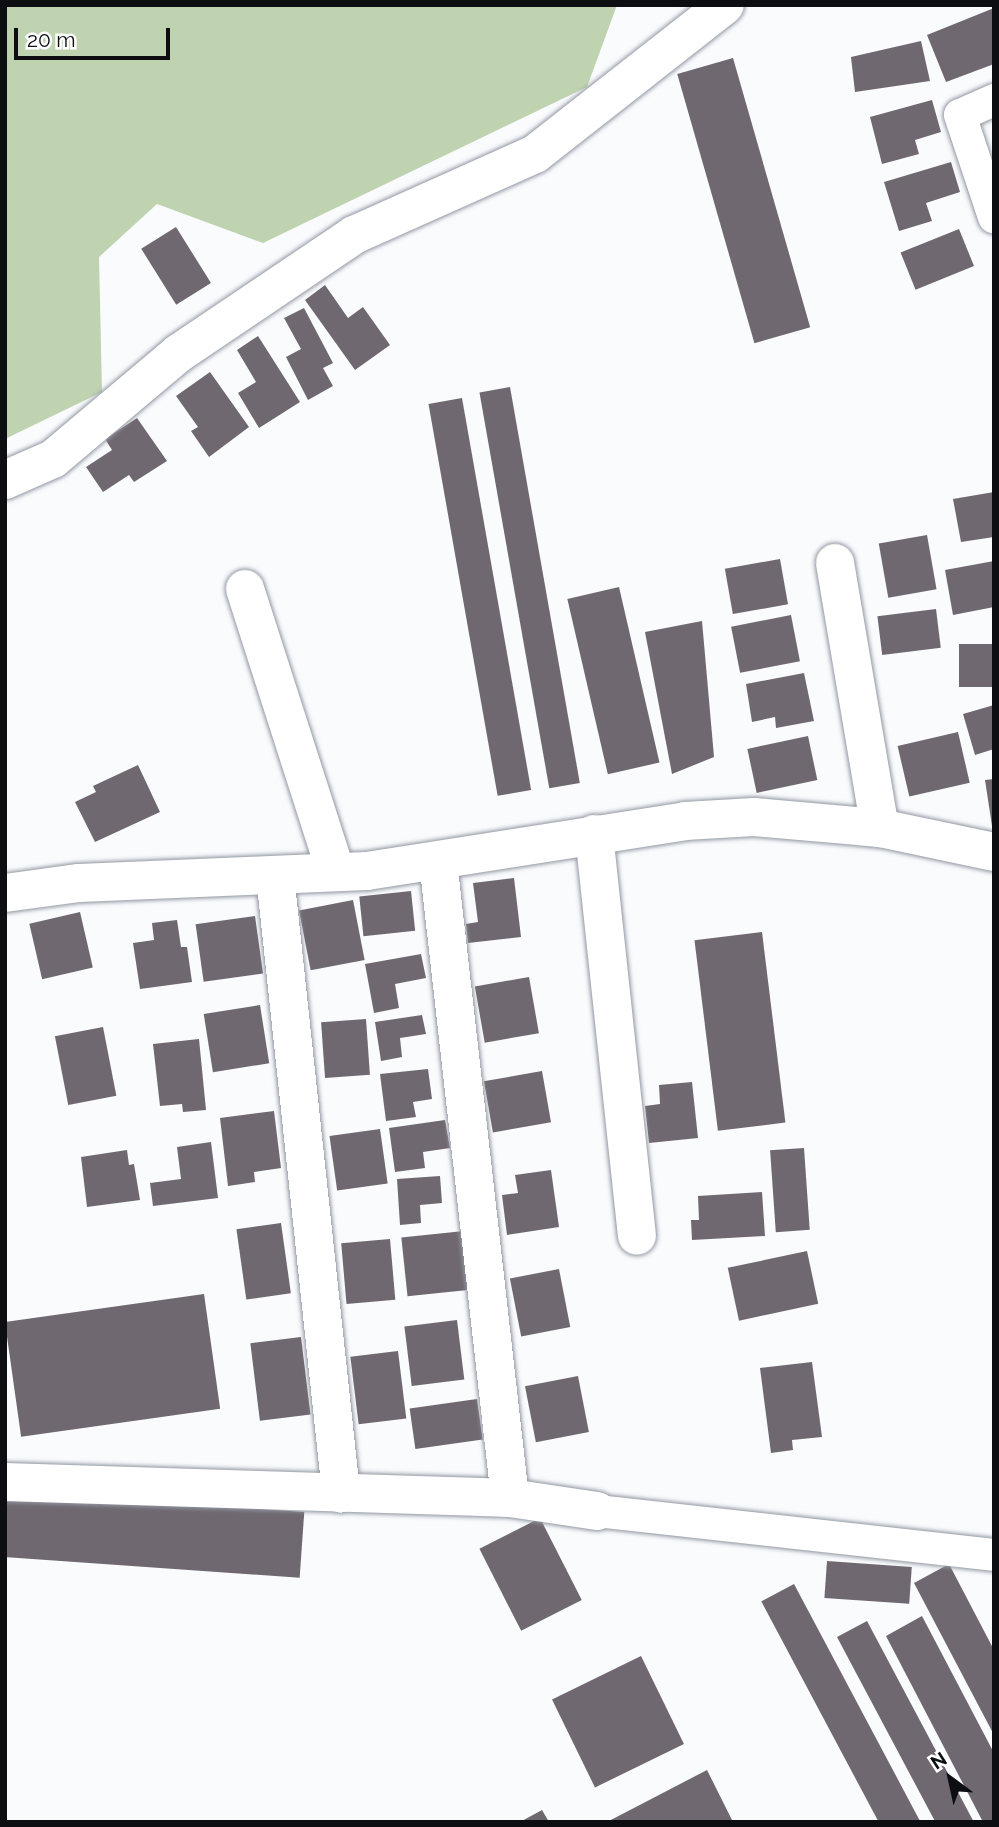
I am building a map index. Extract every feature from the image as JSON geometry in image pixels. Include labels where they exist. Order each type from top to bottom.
[{"type":"street","points":[[5,480],[53,459],[179,353],[354,235],[535,155],[725,5]]},
{"type":"street","points":[[835,563],[880,828]]},
{"type":"street","points":[[245,589],[336,872]]},
{"type":"street","points":[[5,893],[79,883],[336,872],[438,861],[685,821],[754,817],[880,828],[994,852]]},
{"type":"street","points":[[594,834],[637,1236]]},
{"type":"street","points":[[438,861],[510,1498]]},
{"type":"street","points":[[275,875],[341,1493]]},
{"type":"street","points":[[5,1482],[510,1498],[597,1511]]},
{"type":"lane","points":[[994,100],[960,115],[994,217]]},
{"type":"lane","points":[[597,1511],[994,1555]]},
{"type":"green space","points":[[5,5],[617,5],[587,87],[263,243],[157,204],[99,257],[102,392],[5,439]]},
{"type":"building","points":[[994,8],[994,64],[946,82],[927,35]]},
{"type":"building","points":[[921,41],[930,81],[855,92],[851,57]]},
{"type":"building","points":[[733,58],[810,327],[754,343],[677,74]]},
{"type":"building","points":[[932,100],[941,132],[915,140],[919,154],[882,164],[870,117]]},
{"type":"building","points":[[951,162],[960,192],[926,203],[932,221],[899,231],[884,182]]},
{"type":"building","points":[[176,227],[211,283],[176,305],[141,249]]},
{"type":"building","points":[[959,229],[974,266],[916,290],[901,253]]},
{"type":"building","points":[[325,285],[348,318],[363,307],[390,345],[355,370],[305,300]]},
{"type":"building","points":[[304,308],[333,363],[323,368],[333,386],[308,400],[286,357],[301,349],[284,318]]},
{"type":"building","points":[[258,336],[300,402],[259,428],[238,393],[256,382],[237,350]]},
{"type":"building","points":[[210,372],[249,427],[209,457],[191,431],[198,427],[176,396]]},
{"type":"building","points":[[510,387],[580,783],[549,788],[479,392]]},
{"type":"building","points":[[462,398],[531,790],[498,796],[429,404]]},
{"type":"building","points":[[137,418],[167,461],[134,482],[129,475],[103,492],[86,467],[112,450],[105,439]]},
{"type":"building","points":[[994,492],[994,537],[961,542],[953,499]]},
{"type":"building","points":[[927,535],[937,589],[888,598],[879,544]]},
{"type":"building","points":[[780,559],[788,604],[733,614],[725,569]]},
{"type":"building","points":[[994,561],[994,607],[953,615],[945,570]]},
{"type":"building","points":[[619,587],[659,762],[608,774],[567,599]]},
{"type":"building","points":[[936,609],[941,648],[882,655],[877,616]]},
{"type":"building","points":[[791,615],[800,661],[740,673],[731,627]]},
{"type":"building","points":[[702,621],[714,757],[672,774],[645,632]]},
{"type":"building","points":[[959,644],[994,644],[994,687],[959,687]]},
{"type":"building","points":[[804,673],[814,721],[776,728],[775,717],[752,722],[746,684]]},
{"type":"building","points":[[994,705],[994,749],[975,755],[963,714]]},
{"type":"building","points":[[958,732],[970,783],[909,797],[898,746]]},
{"type":"building","points":[[808,736],[817,780],[757,793],[747,749]]},
{"type":"building","points":[[138,765],[160,812],[95,842],[75,802],[96,792],[93,786]]},
{"type":"building","points":[[994,779],[994,826],[992,826],[985,780]]},
{"type":"building","points":[[514,878],[521,937],[468,943],[466,924],[478,922],[473,883]]},
{"type":"building","points":[[411,891],[415,931],[363,936],[359,896]]},
{"type":"building","points":[[353,900],[365,960],[311,970],[299,910]]},
{"type":"building","points":[[80,912],[93,968],[42,979],[29,924]]},
{"type":"building","points":[[255,916],[263,973],[204,982],[196,924]]},
{"type":"building","points":[[177,920],[181,947],[187,947],[192,982],[140,989],[133,943],[154,940],[152,923]]},
{"type":"building","points":[[762,932],[785,1123],[718,1131],[695,940]]},
{"type":"building","points":[[421,954],[426,978],[395,984],[399,1008],[374,1013],[365,964]]},
{"type":"building","points":[[529,977],[539,1033],[485,1043],[475,987]]},
{"type":"building","points":[[260,1005],[269,1063],[213,1072],[204,1014]]},
{"type":"building","points":[[422,1015],[426,1034],[400,1038],[402,1057],[381,1061],[375,1022]]},
{"type":"building","points":[[366,1019],[370,1075],[325,1078],[321,1022]]},
{"type":"building","points":[[103,1027],[116,1096],[68,1105],[55,1036]]},
{"type":"building","points":[[199,1039],[206,1110],[183,1112],[182,1104],[160,1106],[153,1044]]},
{"type":"building","points":[[428,1069],[432,1099],[413,1102],[416,1117],[386,1121],[380,1074]]},
{"type":"building","points":[[542,1071],[551,1122],[493,1132],[484,1081]]},
{"type":"building","points":[[692,1082],[698,1138],[649,1143],[645,1106],[660,1104],[659,1085]]},
{"type":"building","points":[[274,1111],[281,1168],[254,1172],[255,1182],[228,1186],[220,1118]]},
{"type":"building","points":[[445,1120],[450,1148],[423,1152],[425,1168],[395,1172],[389,1128]]},
{"type":"building","points":[[380,1129],[388,1183],[337,1191],[329,1136]]},
{"type":"building","points":[[211,1142],[218,1198],[153,1206],[150,1183],[181,1179],[177,1147]]},
{"type":"building","points":[[804,1148],[810,1230],[776,1232],[770,1150]]},
{"type":"building","points":[[127,1150],[129,1165],[134,1164],[140,1200],[87,1207],[81,1157]]},
{"type":"building","points":[[551,1170],[559,1227],[507,1235],[502,1195],[518,1193],[515,1175]]},
{"type":"building","points":[[440,1176],[442,1203],[420,1205],[421,1223],[400,1225],[397,1179]]},
{"type":"building","points":[[762,1192],[765,1236],[692,1240],[691,1220],[699,1220],[698,1196]]},
{"type":"building","points":[[281,1223],[291,1293],[246,1300],[236,1229]]},
{"type":"building","points":[[464,1231],[470,1290],[408,1296],[401,1238]]},
{"type":"building","points":[[390,1239],[395,1300],[347,1304],[341,1243]]},
{"type":"building","points":[[807,1251],[818,1304],[739,1321],[728,1268]]},
{"type":"building","points":[[559,1269],[570,1327],[521,1336],[510,1279]]},
{"type":"building","points":[[204,1294],[220,1409],[21,1437],[5,1322]]},
{"type":"building","points":[[457,1320],[464,1380],[412,1386],[404,1326]]},
{"type":"building","points":[[301,1337],[311,1414],[260,1421],[250,1343]]},
{"type":"building","points":[[398,1351],[406,1418],[359,1424],[350,1357]]},
{"type":"building","points":[[812,1362],[822,1437],[792,1440],[793,1450],[771,1453],[760,1368]]},
{"type":"building","points":[[578,1376],[589,1432],[536,1442],[525,1386]]},
{"type":"building","points":[[477,1399],[483,1440],[415,1449],[410,1408]]},
{"type":"building","points":[[5,1491],[304,1512],[300,1578],[5,1557]]},
{"type":"building","points":[[540,1518],[582,1600],[521,1631],[479,1549]]},
{"type":"building","points":[[827,1561],[912,1567],[909,1604],[824,1598]]},
{"type":"building","points":[[949,1564],[994,1650],[994,1735],[914,1583]]},
{"type":"building","points":[[794,1584],[920,1821],[879,1822],[761,1601]]},
{"type":"building","points":[[922,1616],[994,1753],[994,1822],[983,1822],[886,1636]]},
{"type":"building","points":[[867,1621],[974,1821],[935,1822],[837,1637]]},
{"type":"building","points":[[641,1656],[684,1744],[595,1787],[552,1699]]},
{"type":"building","points":[[707,1770],[733,1822],[607,1822]]},
{"type":"building","points":[[542,1810],[549,1822],[520,1822]]}]
